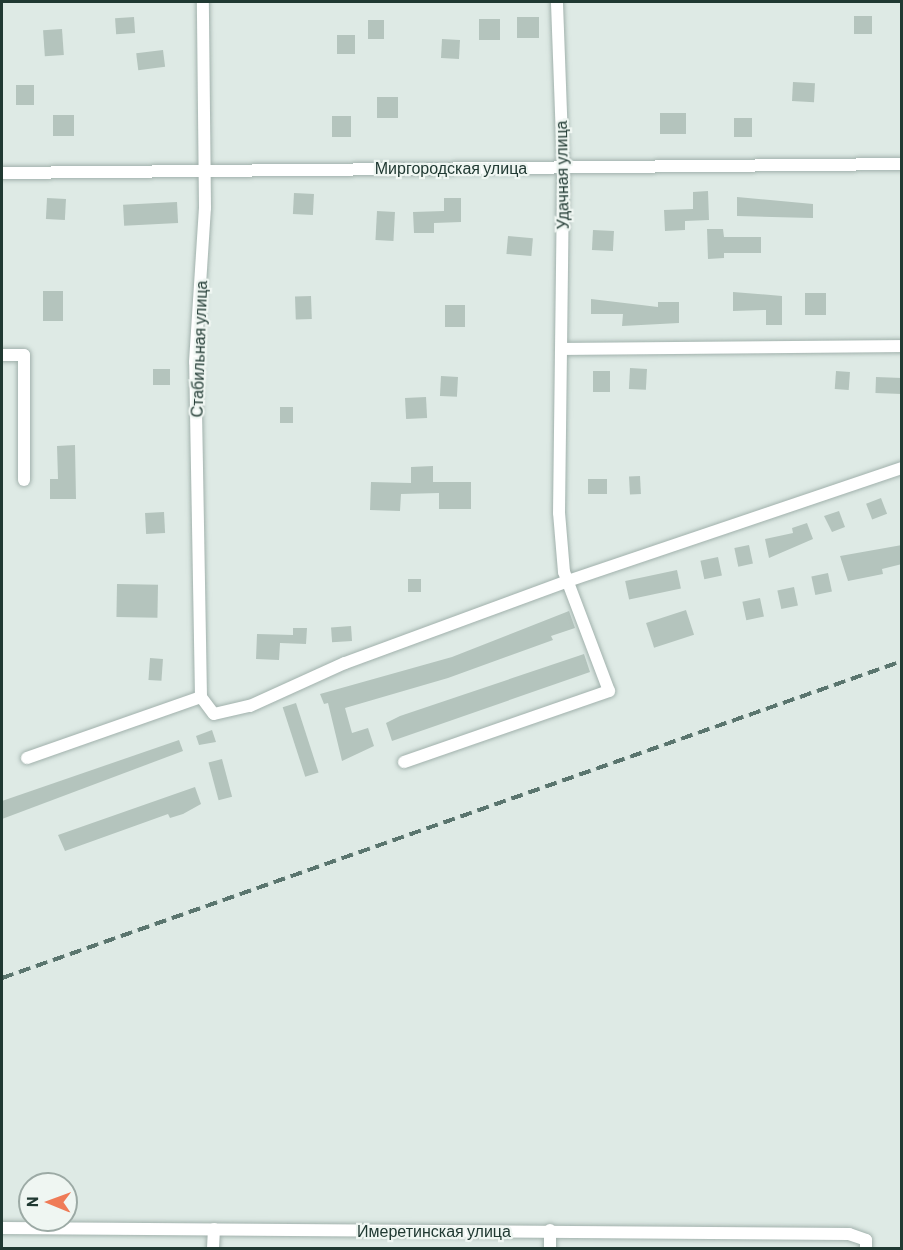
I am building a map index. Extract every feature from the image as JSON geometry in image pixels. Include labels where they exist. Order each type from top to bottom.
[{"type":"street","name":"Стабильная улица","points":[[201,697],[195,362],[206,169],[203,2]]},
{"type":"street","name":"Удачная улица","points":[[404,762],[609,691],[568,581],[559,513],[564,349],[563,167],[557,2]]},
{"type":"street","name":"Миргородская улица","points":[[2,173],[206,169],[902,164]]},
{"type":"street","points":[[564,349],[902,346]]},
{"type":"street","points":[[2,355],[24,355],[24,480]]},
{"type":"street","points":[[27,758],[201,697],[214,714],[250,706],[345,663],[568,581],[902,468]]},
{"type":"street","name":"Имеретинская улица","points":[[2,1228],[550,1230],[849,1234],[866,1244]]},
{"type":"street","points":[[213,1248],[214,1229]]},
{"type":"street","points":[[550,1230],[550,1248]]},
{"type":"building","points":[[854,16],[872,16],[872,34],[854,34]]},
{"type":"building","points":[[134,17],[135,33],[116,34],[115,18]]},
{"type":"building","points":[[517,17],[539,17],[539,38],[517,38]]},
{"type":"building","points":[[479,19],[500,19],[500,40],[479,40]]},
{"type":"building","points":[[368,20],[384,20],[384,39],[368,39]]},
{"type":"building","points":[[62,29],[64,55],[45,56],[43,30]]},
{"type":"building","points":[[337,35],[355,35],[355,54],[337,54]]},
{"type":"building","points":[[442,39],[460,40],[459,59],[441,58]]},
{"type":"building","points":[[163,50],[165,67],[138,70],[136,53]]},
{"type":"building","points":[[793,82],[815,83],[814,102],[792,101]]},
{"type":"building","points":[[16,85],[34,85],[34,105],[16,105]]},
{"type":"building","points":[[377,97],[398,97],[398,118],[377,118]]},
{"type":"building","points":[[660,113],[686,113],[686,134],[660,134]]},
{"type":"building","points":[[53,115],[74,115],[74,136],[53,136]]},
{"type":"building","points":[[332,116],[351,116],[351,137],[332,137]]},
{"type":"building","points":[[734,118],[752,118],[752,137],[734,137]]},
{"type":"building","points":[[708,191],[709,220],[685,221],[685,230],[665,231],[664,210],[693,209],[693,192]]},
{"type":"building","points":[[294,193],[314,194],[313,215],[293,214]]},
{"type":"building","points":[[737,197],[813,204],[813,218],[737,216]]},
{"type":"building","points":[[47,198],[66,199],[65,220],[46,219]]},
{"type":"building","points":[[444,198],[461,198],[461,222],[434,223],[434,233],[414,233],[413,212],[444,211]]},
{"type":"building","points":[[177,202],[178,223],[124,226],[123,205]]},
{"type":"building","points":[[377,211],[395,212],[393,241],[375,240]]},
{"type":"building","points":[[707,229],[723,229],[724,237],[761,237],[761,253],[724,253],[724,258],[708,259]]},
{"type":"building","points":[[593,230],[614,231],[613,251],[592,250]]},
{"type":"building","points":[[508,236],[533,238],[531,256],[506,254]]},
{"type":"building","points":[[43,291],[63,291],[63,321],[43,321]]},
{"type":"building","points":[[733,292],[782,296],[782,325],[766,325],[766,310],[733,311]]},
{"type":"building","points":[[805,293],[826,293],[826,315],[805,315]]},
{"type":"building","points":[[311,296],[312,319],[296,320],[295,297]]},
{"type":"building","points":[[591,299],[658,307],[658,302],[679,302],[679,323],[622,326],[623,314],[591,314]]},
{"type":"building","points":[[445,305],[465,305],[465,327],[445,327]]},
{"type":"building","points":[[630,368],[647,369],[646,390],[629,389]]},
{"type":"building","points":[[153,369],[170,369],[170,385],[153,385]]},
{"type":"building","points":[[593,371],[610,371],[610,392],[593,392]]},
{"type":"building","points":[[836,371],[850,372],[849,390],[835,389]]},
{"type":"building","points":[[441,376],[458,377],[457,397],[440,396]]},
{"type":"building","points":[[876,377],[902,378],[901,394],[875,393]]},
{"type":"building","points":[[426,397],[427,418],[406,419],[405,398]]},
{"type":"building","points":[[280,407],[293,407],[293,423],[280,423]]},
{"type":"building","points":[[75,445],[76,499],[50,499],[50,479],[58,479],[57,446]]},
{"type":"building","points":[[433,466],[433,482],[471,482],[471,509],[439,509],[439,493],[401,494],[400,511],[370,510],[371,482],[411,483],[411,467]]},
{"type":"building","points":[[640,476],[641,494],[630,495],[629,477]]},
{"type":"building","points":[[588,479],[607,479],[607,494],[588,494]]},
{"type":"building","points":[[881,498],[887,514],[872,520],[866,504]]},
{"type":"building","points":[[839,511],[845,527],[832,532],[824,516]]},
{"type":"building","points":[[164,512],[165,533],[146,534],[145,513]]},
{"type":"building","points":[[807,523],[813,539],[769,558],[765,539],[793,533],[792,528]]},
{"type":"building","points":[[749,545],[753,564],[738,567],[734,548]]},
{"type":"building","points":[[902,545],[902,564],[882,569],[883,574],[848,581],[840,556]]},
{"type":"building","points":[[718,557],[722,576],[704,579],[700,561]]},
{"type":"building","points":[[677,570],[681,589],[629,600],[625,581]]},
{"type":"building","points":[[828,573],[832,592],[815,595],[811,577]]},
{"type":"building","points":[[408,579],[421,579],[421,592],[408,592]]},
{"type":"building","points":[[117,584],[158,585],[157,618],[116,617]]},
{"type":"building","points":[[794,587],[798,606],[781,609],[777,591]]},
{"type":"building","points":[[760,598],[764,617],[746,620],[742,602]]},
{"type":"building","points":[[686,610],[694,635],[654,648],[646,623]]},
{"type":"building","points":[[569,611],[575,628],[551,636],[553,640],[448,678],[345,708],[352,733],[368,728],[374,746],[342,761],[328,703],[324,704],[320,694],[452,657]]},
{"type":"building","points":[[351,626],[352,641],[332,642],[331,627]]},
{"type":"building","points":[[293,628],[307,628],[306,644],[280,643],[279,660],[256,659],[257,634],[293,635]]},
{"type":"building","points":[[584,654],[590,672],[392,741],[386,723],[400,716]]},
{"type":"building","points":[[150,658],[163,659],[161,681],[148,680]]},
{"type":"building","points":[[296,703],[319,772],[305,777],[283,707]]},
{"type":"building","points":[[212,730],[216,742],[199,745],[196,736]]},
{"type":"building","points":[[179,740],[183,751],[2,819],[2,801]]},
{"type":"building","points":[[222,759],[232,797],[219,800],[208,763]]},
{"type":"building","points":[[195,787],[201,804],[183,814],[170,818],[168,814],[65,851],[58,835]]},
{"type":"railway","points":[[2,978],[902,661]]}]
